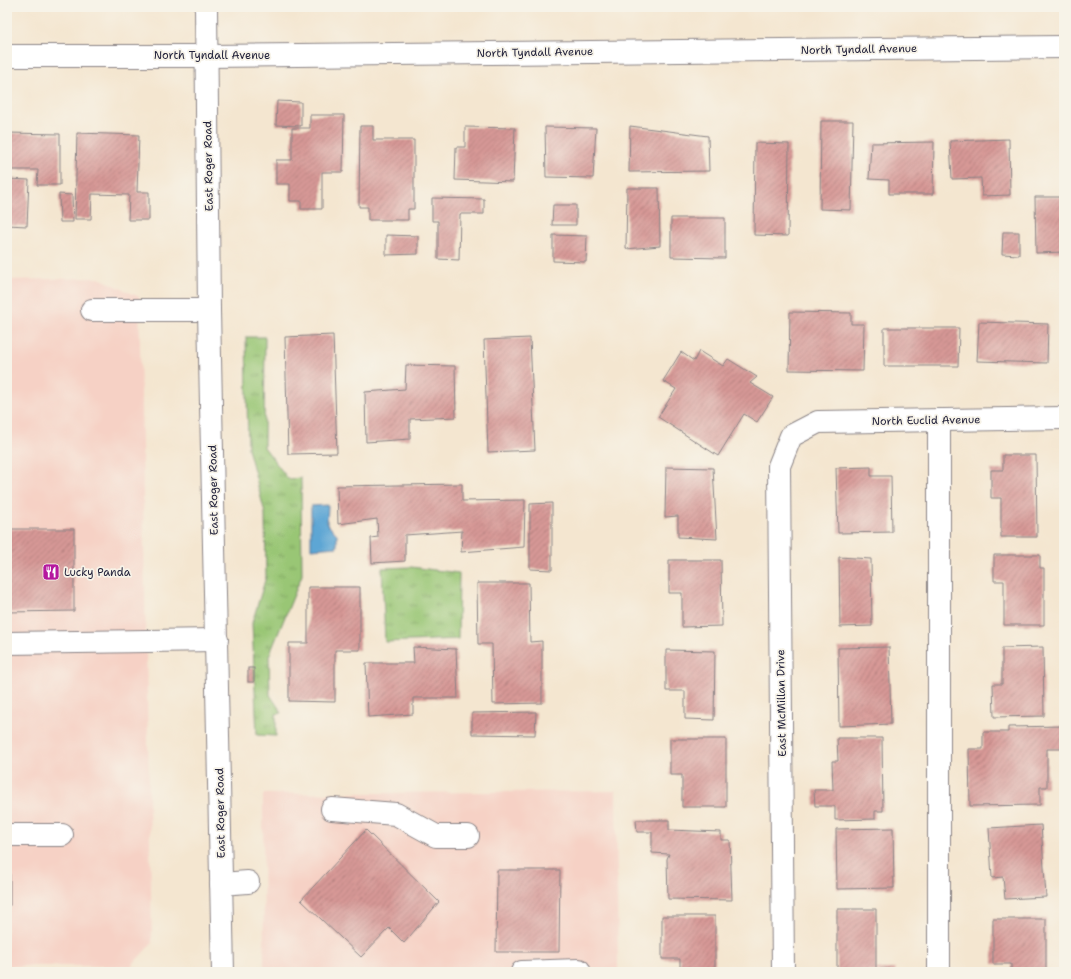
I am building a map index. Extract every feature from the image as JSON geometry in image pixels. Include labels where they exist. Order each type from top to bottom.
[{"type":"street","name":"East Roger Road","points":[[206,7],[209,310],[223,972]]},
{"type":"street","name":"North Tyndall Avenue","points":[[7,56],[206,56],[1064,47]]},
{"type":"street","points":[[92,310],[209,310]]},
{"type":"street","name":"North Euclid Avenue","points":[[791,436],[818,422],[1064,418]]},
{"type":"street","points":[[939,420],[939,972]]},
{"type":"street","name":"East McMillan Drive","points":[[784,972],[779,466],[791,436]]},
{"type":"street","points":[[7,643],[217,640]]},
{"type":"street","points":[[332,809],[396,814],[436,836],[468,836]]},
{"type":"street","points":[[7,835],[62,835]]},
{"type":"street","points":[[221,884],[248,882]]},
{"type":"street","points":[[522,972],[579,970],[579,972]]},
{"type":"shaded area","points":[[99,278],[139,297],[152,943],[131,966],[7,966],[7,280]]},
{"type":"shaded area","points":[[616,791],[618,972],[264,972],[263,794]]},
{"type":"green space","points":[[246,337],[265,337],[264,447],[288,479],[301,478],[302,575],[269,656],[270,695],[282,713],[276,714],[276,736],[257,735],[252,623],[266,577],[265,513],[248,448]]},
{"type":"green space","points":[[411,567],[459,573],[458,639],[385,642],[382,568]]},
{"type":"water","points":[[328,505],[327,524],[337,534],[337,547],[311,549],[311,506]]},
{"type":"building","points":[[277,101],[301,102],[301,126],[276,125]]},
{"type":"building","points":[[310,115],[344,115],[343,172],[322,172],[322,209],[301,209],[301,201],[290,201],[290,184],[276,184],[276,160],[292,160],[292,128],[310,128]]},
{"type":"building","points":[[821,121],[853,121],[851,210],[820,209]]},
{"type":"building","points":[[360,126],[373,126],[373,140],[414,140],[414,209],[408,209],[408,220],[368,220],[368,207],[359,207]]},
{"type":"building","points":[[630,126],[708,136],[709,171],[629,172]]},
{"type":"building","points":[[465,127],[515,128],[513,182],[455,180],[456,147],[465,147]]},
{"type":"building","points":[[545,127],[596,128],[593,178],[546,177]]},
{"type":"building","points":[[7,133],[60,134],[60,185],[37,185],[38,170],[7,170]]},
{"type":"building","points":[[77,133],[139,135],[137,192],[149,192],[149,220],[128,220],[129,195],[92,194],[91,219],[75,219]]},
{"type":"building","points":[[1009,139],[1010,195],[982,196],[981,178],[952,179],[950,141]]},
{"type":"building","points":[[934,142],[933,194],[889,194],[889,180],[869,179],[871,143]]},
{"type":"building","points":[[755,143],[789,144],[788,236],[754,235]]},
{"type":"building","points":[[7,179],[29,180],[27,226],[7,225]]},
{"type":"building","points":[[627,188],[659,188],[660,246],[626,249]]},
{"type":"building","points":[[59,194],[72,195],[73,222],[60,222]]},
{"type":"building","points":[[1035,197],[1064,197],[1064,252],[1036,253]]},
{"type":"building","points":[[432,198],[484,199],[484,214],[460,214],[459,260],[438,259],[438,221],[432,221]]},
{"type":"building","points":[[553,205],[576,205],[576,225],[552,225]]},
{"type":"building","points":[[671,218],[725,218],[725,258],[671,257]]},
{"type":"building","points":[[1003,232],[1019,232],[1019,255],[1002,254]]},
{"type":"building","points":[[386,235],[418,236],[418,254],[386,255]]},
{"type":"building","points":[[553,235],[587,236],[586,262],[553,261]]},
{"type":"building","points":[[790,312],[851,313],[851,324],[864,324],[863,371],[789,370]]},
{"type":"building","points":[[979,322],[1048,324],[1047,363],[977,361]]},
{"type":"building","points":[[884,328],[959,328],[958,366],[884,366]]},
{"type":"building","points":[[333,335],[337,453],[288,454],[285,337]]},
{"type":"building","points":[[530,338],[535,450],[488,452],[484,340]]},
{"type":"building","points":[[699,351],[723,366],[728,359],[757,377],[750,383],[773,397],[757,422],[744,414],[718,456],[658,417],[676,389],[663,381],[681,352],[694,361]]},
{"type":"building","points":[[406,365],[455,366],[456,417],[410,419],[410,439],[366,442],[365,392],[405,389]]},
{"type":"building","points":[[1003,455],[1036,455],[1037,537],[1001,537],[1001,498],[991,498],[991,470],[1003,470]]},
{"type":"building","points":[[666,467],[713,468],[717,539],[678,537],[678,516],[665,517]]},
{"type":"building","points":[[871,467],[871,476],[891,476],[892,532],[838,533],[836,468]]},
{"type":"building","points":[[462,484],[462,501],[525,500],[524,547],[461,552],[462,531],[405,535],[405,561],[372,563],[371,538],[378,537],[377,519],[338,524],[337,486]]},
{"type":"building","points":[[552,503],[552,570],[530,569],[530,504]]},
{"type":"building","points":[[7,529],[74,529],[74,611],[7,612]]},
{"type":"building","points":[[994,555],[1040,555],[1040,568],[1044,568],[1044,625],[1004,625],[1004,581],[994,581]]},
{"type":"building","points":[[839,557],[871,559],[872,626],[840,627]]},
{"type":"building","points":[[669,560],[721,560],[722,626],[682,627],[682,593],[669,593]]},
{"type":"building","points":[[477,583],[529,583],[530,642],[542,641],[542,703],[493,704],[492,644],[478,644]]},
{"type":"building","points":[[308,587],[360,587],[360,650],[335,650],[335,702],[289,701],[289,643],[308,643]]},
{"type":"building","points":[[413,647],[456,649],[458,698],[413,698],[413,714],[368,717],[366,663],[414,663]]},
{"type":"building","points":[[889,647],[891,724],[839,726],[838,648]]},
{"type":"building","points":[[1043,647],[1044,716],[994,717],[993,684],[1002,684],[1002,648]]},
{"type":"building","points":[[666,650],[715,651],[714,720],[685,719],[685,691],[666,691]]},
{"type":"building","points":[[248,668],[254,668],[254,682],[248,682]]},
{"type":"building","points":[[536,712],[535,735],[472,734],[472,713]]},
{"type":"building","points":[[1064,726],[1064,749],[1047,749],[1047,787],[1040,787],[1040,805],[970,806],[969,749],[983,749],[983,732],[1008,732],[1008,727]]},
{"type":"building","points":[[837,738],[882,738],[883,811],[875,811],[875,819],[835,820],[835,806],[815,806],[814,790],[833,790],[832,761],[838,761]]},
{"type":"building","points":[[670,739],[726,739],[726,807],[682,807],[682,775],[670,775]]},
{"type":"building","points":[[636,820],[669,820],[669,830],[721,832],[721,840],[730,840],[732,900],[668,899],[667,859],[669,854],[652,853],[652,832],[637,832]]},
{"type":"building","points":[[1041,825],[1046,897],[1005,899],[1003,877],[992,878],[989,828]]},
{"type":"building","points":[[893,828],[894,888],[837,889],[836,829]]},
{"type":"building","points":[[366,830],[439,902],[404,943],[389,928],[361,957],[301,900]]},
{"type":"building","points":[[7,851],[10,851],[10,905],[7,905]]},
{"type":"building","points":[[497,870],[560,870],[559,952],[496,952]]},
{"type":"building","points":[[837,909],[876,909],[876,969],[895,969],[895,972],[837,972]]},
{"type":"building","points":[[662,916],[715,916],[715,972],[680,972],[680,959],[662,959]]},
{"type":"building","points":[[993,919],[1046,919],[1046,972],[1011,972],[1011,964],[993,964]]},
{"type":"place","name":"Lucky Panda","points":[[51,572]]}]
